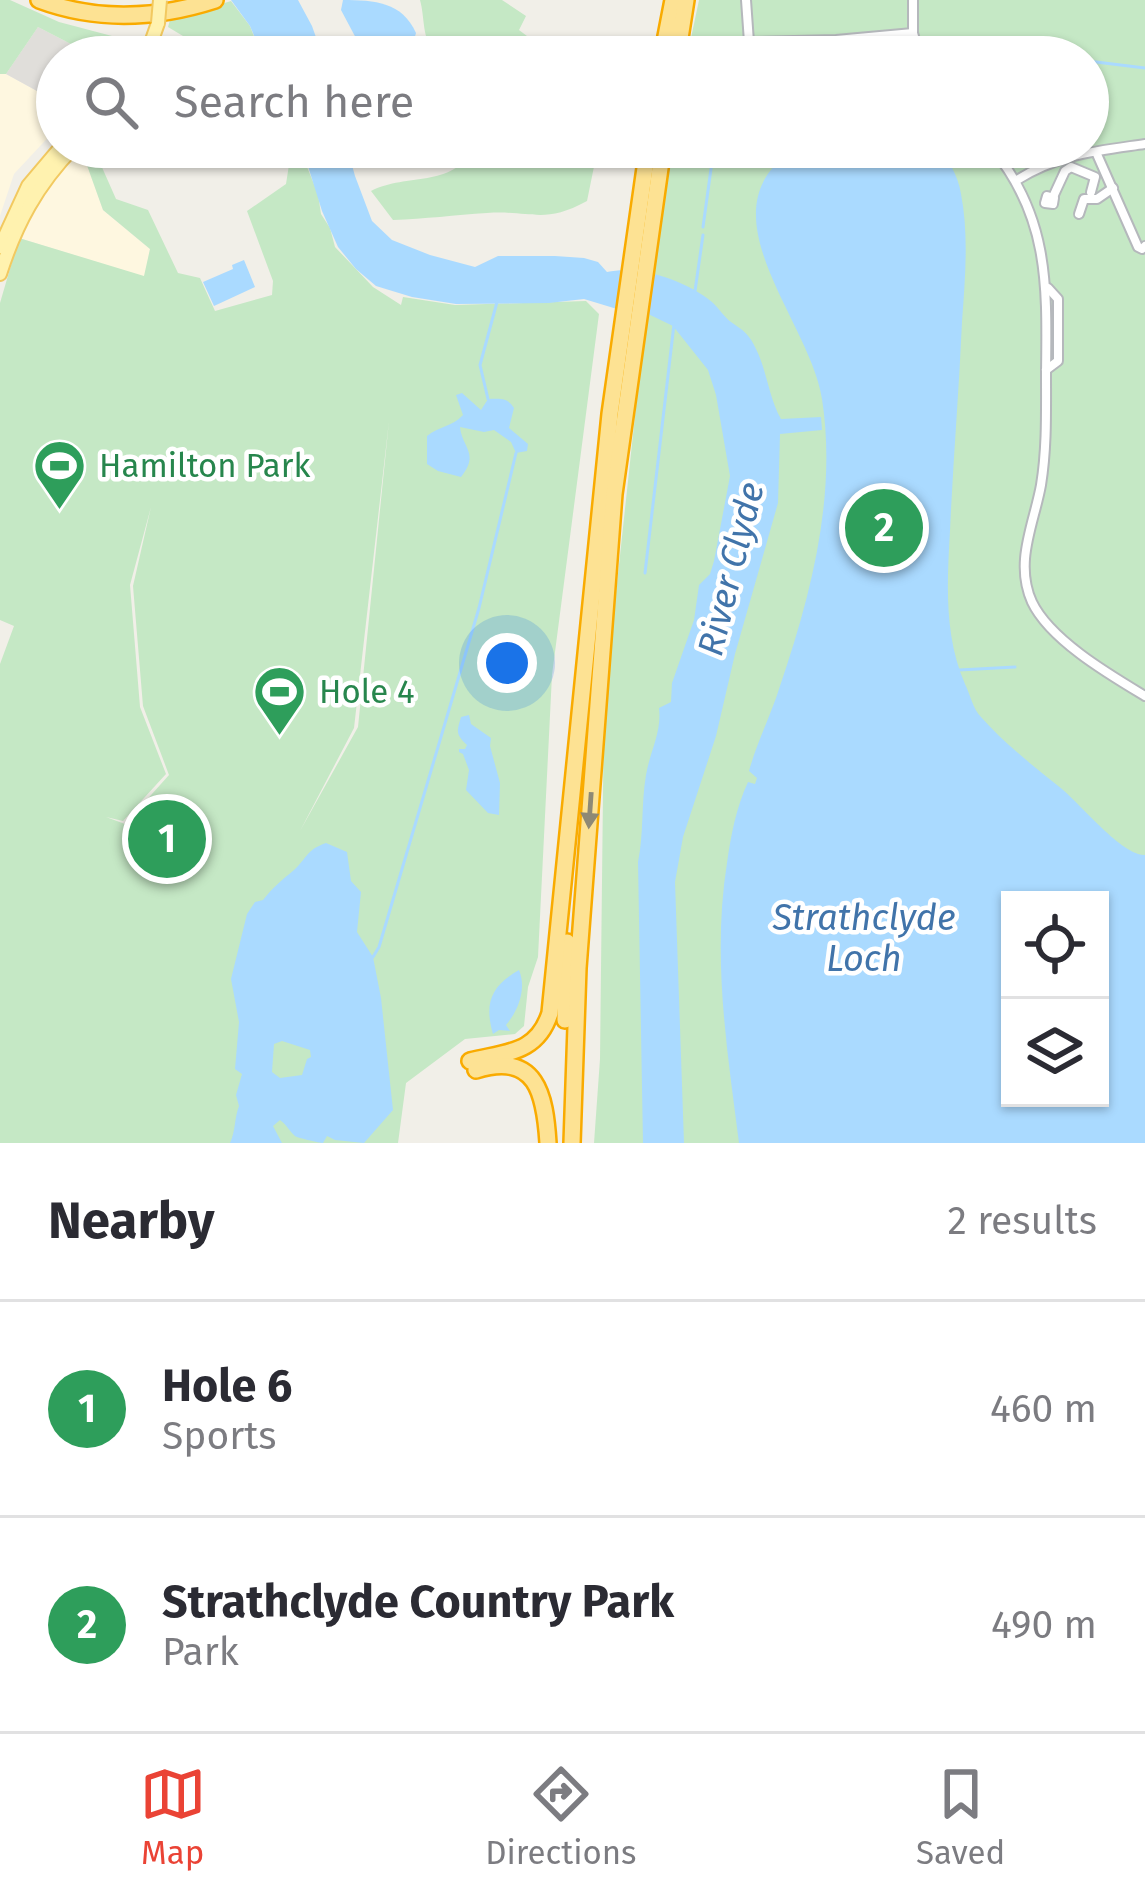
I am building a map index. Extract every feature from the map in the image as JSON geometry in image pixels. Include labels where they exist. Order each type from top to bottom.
[{"type":"highway","points":[[39,0],[75,11],[119,16],[163,14],[213,1]]},
{"type":"highway","points":[[65,0],[126,8],[186,0]]},
{"type":"highway","points":[[669,0],[670,36]]},
{"type":"highway","points":[[677,36],[689,0]]},
{"type":"highway","points":[[548,1143],[546,1108],[539,1087],[525,1071],[509,1065],[471,1066],[520,1050],[539,1035],[550,1012],[647,168]]},
{"type":"highway","points":[[643,225],[657,168]]},
{"type":"highway","points":[[572,1143],[578,968],[625,357]]},
{"type":"highway","points":[[562,1143],[570,831]]},
{"type":"main road","points":[[153,36],[160,0]]},
{"type":"main road","points":[[0,248],[12,210],[43,168]]},
{"type":"main road","points":[[0,274],[28,204],[54,168]]},
{"type":"street","points":[[746,0],[749,36]]},
{"type":"street","points":[[913,0],[914,36]]},
{"type":"street","points":[[880,36],[913,33]]},
{"type":"street","points":[[1109,150],[1145,144]]},
{"type":"street","points":[[1008,168],[1030,210],[1047,286],[1058,299],[1058,361],[1046,370],[1045,453],[1024,574],[1032,602],[1050,626],[1145,694]]},
{"type":"street","points":[[1017,180],[1040,168]]},
{"type":"street","points":[[1030,210],[1049,200],[1065,171],[1072,168]]},
{"type":"street","points":[[1076,168],[1095,177],[1091,192]]},
{"type":"street","points":[[1104,168],[1139,248],[1145,246]]},
{"type":"street","points":[[1044,178],[1059,185]]},
{"type":"street","points":[[1079,214],[1084,199],[1097,199],[1113,188]]},
{"type":"shaded area","points":[[38,27],[55,36],[36,36],[36,90],[6,74]]},
{"type":"shaded area","points":[[0,74],[6,74],[36,90],[36,150],[14,174],[0,216]]},
{"type":"shaded area","points":[[88,168],[103,210],[150,249],[145,277],[19,238],[59,171]]},
{"type":"green space","points":[[0,0],[112,36],[55,36],[38,27],[6,74],[0,74]]},
{"type":"green space","points":[[420,0],[502,0],[526,16],[519,30],[527,36],[426,36]]},
{"type":"green space","points":[[699,0],[1145,0],[1145,1143],[594,1143],[600,1059],[604,704],[667,168],[1109,168],[1109,36],[691,36]]},
{"type":"green space","points":[[231,1],[254,36],[183,36],[168,27],[170,20]]},
{"type":"green space","points":[[88,168],[102,168],[116,199],[148,210],[178,273],[200,278],[215,311],[272,295],[273,281],[247,211],[286,184],[288,168],[307,168],[335,247],[373,287],[401,305],[403,297],[455,305],[586,301],[599,314],[552,675],[538,957],[528,987],[524,1026],[515,1034],[465,1039],[406,1083],[398,1143],[0,1143],[0,664],[14,626],[0,620],[0,303],[19,238],[144,276],[150,249],[103,210]],"holes":[[[389,421],[358,727],[300,831],[354,728]],[[151,507],[133,586],[143,706],[169,775],[125,824],[106,817],[123,821],[166,774],[140,707],[130,585]]]},
{"type":"green space","points":[[594,168],[587,201],[548,215],[487,213],[393,220],[371,191],[454,169]]},
{"type":"water","points":[[231,0],[298,0],[316,36],[254,36]]},
{"type":"water","points":[[343,0],[376,2],[403,15],[415,36],[355,36],[341,10]]},
{"type":"water","name":"River Clyde","points":[[309,168],[353,168],[372,221],[392,240],[430,255],[475,267],[498,256],[584,258],[598,262],[607,272],[648,273],[689,287],[751,340],[781,419],[821,417],[822,430],[780,434],[778,503],[716,736],[683,837],[675,882],[684,1143],[643,1143],[638,862],[644,786],[659,708],[671,702],[699,585],[714,561],[730,476],[708,370],[673,326],[644,312],[584,299],[456,304],[376,286],[338,247]]},
{"type":"water","name":"Strathclyde Loch","points":[[774,168],[952,168],[958,180],[966,258],[948,570],[953,647],[981,717],[1114,839],[1145,855],[1145,1143],[739,1143],[721,968],[727,863],[740,802],[748,782],[755,784],[757,778],[749,771],[811,581],[826,472],[822,399],[767,266],[758,232],[757,201]]},
{"type":"water","points":[[244,260],[255,287],[214,306],[203,282]]},
{"type":"water","points":[[462,393],[481,410],[488,399],[509,402],[514,408],[509,428],[528,444],[527,451],[516,453],[511,442],[494,430],[460,427],[470,456],[461,477],[427,464],[427,436],[463,415],[456,395]]},
{"type":"water","points":[[469,715],[471,724],[491,738],[500,783],[499,815],[488,813],[466,790],[469,770],[459,749],[467,745],[458,729],[461,717]]},
{"type":"water","points":[[326,843],[347,852],[351,881],[361,892],[357,932],[373,957],[393,1110],[364,1143],[327,1136],[323,1143],[304,1139],[280,1120],[273,1126],[282,1143],[230,1143],[242,1074],[235,1069],[239,1022],[231,979],[247,914],[311,851]],"holes":[[[282,1041],[310,1050],[302,1075],[280,1078],[272,1072],[274,1044]]]},
{"type":"water","points":[[519,970],[522,992],[506,1025],[510,1031],[493,1034],[492,996]]},
{"type":"waterway","points":[[1109,64],[1145,68]]},
{"type":"waterway","points":[[703,227],[711,168]]},
{"type":"waterway","points":[[695,291],[703,235]]},
{"type":"waterway","points":[[488,399],[480,365],[497,302]]},
{"type":"waterway","points":[[645,573],[674,324]]},
{"type":"waterway","points":[[373,957],[479,608],[516,453]]},
{"type":"waterway","points":[[959,670],[1015,667]]},
{"type":"place","name":"Hamilton Park","points":[[60,512]]},
{"type":"place","name":"Strathclyde Country Park","points":[[884,528]]},
{"type":"place","name":"Hole 4","points":[[280,738]]},
{"type":"place","name":"Hole 6","points":[[167,839]]}]
